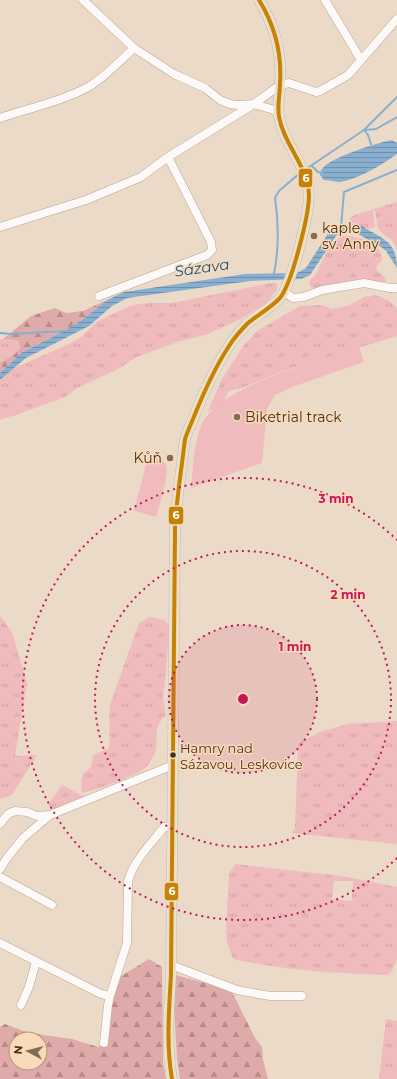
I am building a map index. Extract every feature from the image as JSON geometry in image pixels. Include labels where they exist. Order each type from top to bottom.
[{"type":"main road","points":[[172,1079],[169,1061],[175,530],[176,505],[185,439],[198,406],[216,368],[229,346],[248,323],[278,300],[284,292],[292,271],[308,212],[308,183],[287,139],[278,111],[281,62],[276,39],[259,0]]},
{"type":"street","points":[[83,0],[134,48],[174,74],[205,88],[220,100],[237,105],[254,104],[278,111]]},
{"type":"street","points":[[325,0],[361,60]]},
{"type":"street","points":[[0,227],[86,200],[141,177],[168,157],[254,104],[280,85],[288,83],[316,92],[320,91],[348,75],[397,19]]},
{"type":"street","points":[[0,118],[67,96],[90,86],[134,48]]},
{"type":"street","points":[[99,296],[207,255],[212,250],[211,242],[168,157]]},
{"type":"street","points":[[284,292],[293,298],[304,297],[322,290],[364,283],[397,288]]},
{"type":"street","points":[[0,824],[8,814],[15,811],[27,812],[37,816],[50,815],[173,765]]},
{"type":"street","points":[[0,869],[23,838],[50,815]]},
{"type":"street","points":[[104,1043],[110,996],[127,943],[128,882],[140,857],[164,827],[172,826]]},
{"type":"street","points":[[0,877],[52,905]]},
{"type":"street","points":[[0,943],[101,994],[110,996]]},
{"type":"street","points":[[21,1005],[29,987],[36,962]]},
{"type":"street","points":[[171,966],[237,990],[270,996],[302,996]]},
{"type":"green space","points":[[397,202],[397,250],[392,240],[383,234],[378,228],[375,211],[373,211],[375,226],[373,228],[361,227],[350,220],[351,217],[355,215]]},
{"type":"green space","points":[[343,236],[355,237],[374,244],[381,254],[382,260],[378,264],[376,270],[384,276],[386,281],[382,283],[317,289],[311,287],[309,282],[316,273],[330,246],[338,238]]},
{"type":"green space","points":[[271,283],[277,284],[277,290],[265,304],[241,319],[208,334],[174,343],[137,357],[118,369],[77,388],[65,397],[0,420],[0,380],[12,369],[69,344],[81,337],[98,321],[132,305],[172,303]]},
{"type":"green space","points":[[375,295],[388,300],[397,308],[397,336],[286,370],[239,389],[234,389],[228,393],[221,406],[208,411],[222,379],[244,345],[257,331],[300,306],[322,305],[332,309],[348,306],[364,297]]},
{"type":"green space","points":[[107,300],[82,320],[21,353],[0,373],[0,363],[13,355],[20,348],[18,340],[3,339],[31,316],[55,308],[66,313],[83,311]]},
{"type":"green space","points":[[0,339],[18,340],[20,348],[13,355],[0,363]]},
{"type":"green space","name":"Biketrial track","points":[[359,347],[364,362],[295,386],[275,395],[267,409],[262,463],[191,488],[194,454],[200,429],[203,422],[214,409],[231,396],[251,385],[298,367]]},
{"type":"green space","points":[[153,458],[159,459],[165,463],[167,469],[164,490],[156,517],[134,511],[147,461]]},
{"type":"green space","points":[[0,616],[12,632],[27,683],[15,756],[37,755],[12,795],[0,799]]},
{"type":"green space","points":[[150,617],[164,620],[169,625],[163,697],[166,715],[159,723],[157,730],[155,754],[145,768],[134,775],[82,793],[81,782],[83,774],[91,767],[93,755],[109,748],[110,705],[139,623]]},
{"type":"green space","points":[[397,721],[397,844],[291,833],[295,829],[298,746],[300,742],[320,732],[348,724]]},
{"type":"green space","points":[[62,785],[85,797],[54,810],[48,805]]},
{"type":"green space","points":[[235,864],[342,876],[397,887],[397,959],[392,971],[388,975],[329,972],[291,969],[233,959],[227,943],[226,929],[229,874]],"holes":[[[334,881],[353,881],[351,901],[332,899]]]},
{"type":"green space","points":[[149,959],[162,967],[163,1063],[166,1079],[0,1079],[0,1027],[5,1024],[24,1031],[8,1031],[8,1071],[48,1071],[48,1036],[72,1039],[98,1047],[106,1042],[108,1011],[118,978]]},
{"type":"green space","points":[[172,974],[231,990],[255,1038],[262,1047],[263,1060],[268,1079],[180,1079],[177,1058]]},
{"type":"green space","points":[[386,1019],[397,1021],[397,1079],[379,1079]]},
{"type":"water","points":[[392,140],[397,143],[397,154],[362,175],[340,182],[324,180],[320,175],[322,169],[327,164],[344,155]]},
{"type":"water","points":[[359,224],[386,240],[394,251],[397,268],[386,251],[351,230],[336,236],[310,275],[301,279],[250,281],[127,298],[112,306],[89,326],[26,358],[0,380],[0,373],[21,353],[62,332],[82,320],[107,300],[124,292],[245,274],[297,273],[306,268],[329,232],[344,225]]},
{"type":"waterway","points":[[306,169],[364,130],[397,97]]},
{"type":"waterway","points":[[365,130],[376,129],[397,117]]},
{"type":"waterway","points":[[364,130],[368,135],[372,147]]},
{"type":"waterway","points":[[312,166],[318,172],[323,173]]},
{"type":"waterway","points":[[341,227],[344,192],[397,170]]},
{"type":"waterway","points":[[274,274],[278,236],[275,198],[279,191],[301,172]]},
{"type":"waterway","points":[[0,333],[12,334],[65,331]]},
{"type":"transit line","name":"6","points":[[172,1079],[168,1027],[171,975],[175,529],[185,439],[209,382],[231,343],[248,323],[279,299],[284,291],[299,249],[309,195],[305,175],[286,137],[279,117],[280,61],[273,30],[265,10],[259,0]]},
{"type":"place","name":"kaple sv. Anny","points":[[314,236]]},
{"type":"place","name":"Biketrial track","points":[[237,417]]},
{"type":"place","name":"Kůň","points":[[170,458]]},
{"type":"place","name":"Hamry nad Sázavou, Leskovice","points":[[173,755]]},
{"type":"water label","name":"Sázava","points":[[202,268]]}]
